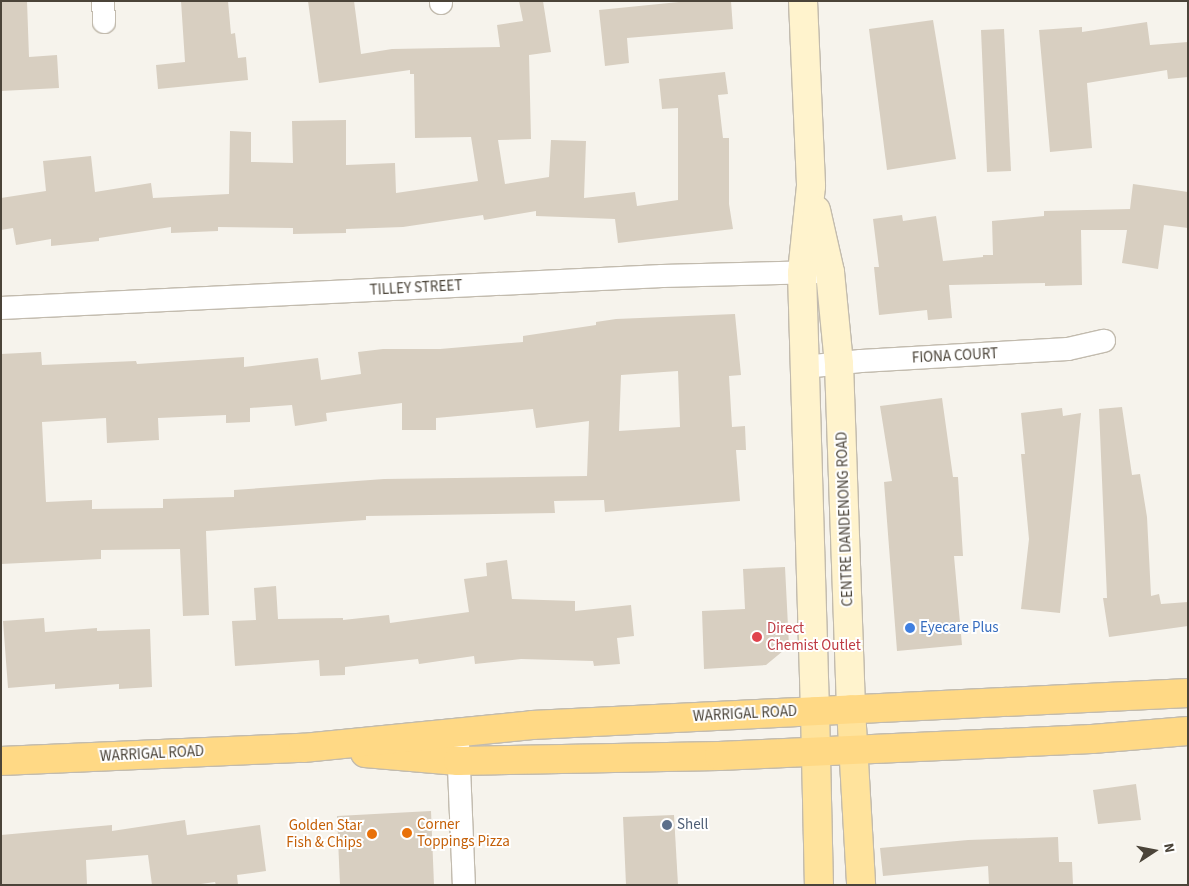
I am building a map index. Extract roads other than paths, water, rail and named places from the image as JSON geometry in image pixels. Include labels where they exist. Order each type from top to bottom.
[{"type":"highway","name":"WARRIGAL ROAD","points":[[1,761],[303,748],[457,731],[532,725],[1188,693]]},
{"type":"highway","name":"WARRIGAL ROAD","points":[[303,748],[458,761],[539,761],[816,752],[1083,739],[1188,731]]},
{"type":"main road","name":"CENTRE DANDENONG ROAD","points":[[803,1],[811,186],[802,273],[819,885]]},
{"type":"main road","name":"CENTRE DANDENONG ROAD","points":[[811,186],[830,272],[839,364],[860,885]]},
{"type":"street","name":"TILLEY STREET","points":[[1,308],[652,277],[830,272]]},
{"type":"street","name":"FIONA COURT","points":[[805,367],[1068,349],[1104,341]]},
{"type":"street","points":[[457,731],[464,885]]},
{"type":"place","name":"Eyecare Plus","points":[[910,628]]},
{"type":"place","name":"Direct Chemist Outlet","points":[[757,637]]},
{"type":"place","name":"Shell","points":[[667,825]]},
{"type":"place","name":"Corner Toppings Pizza","points":[[407,833]]},
{"type":"place","name":"Golden Star Fish & Chips","points":[[372,834]]}]
